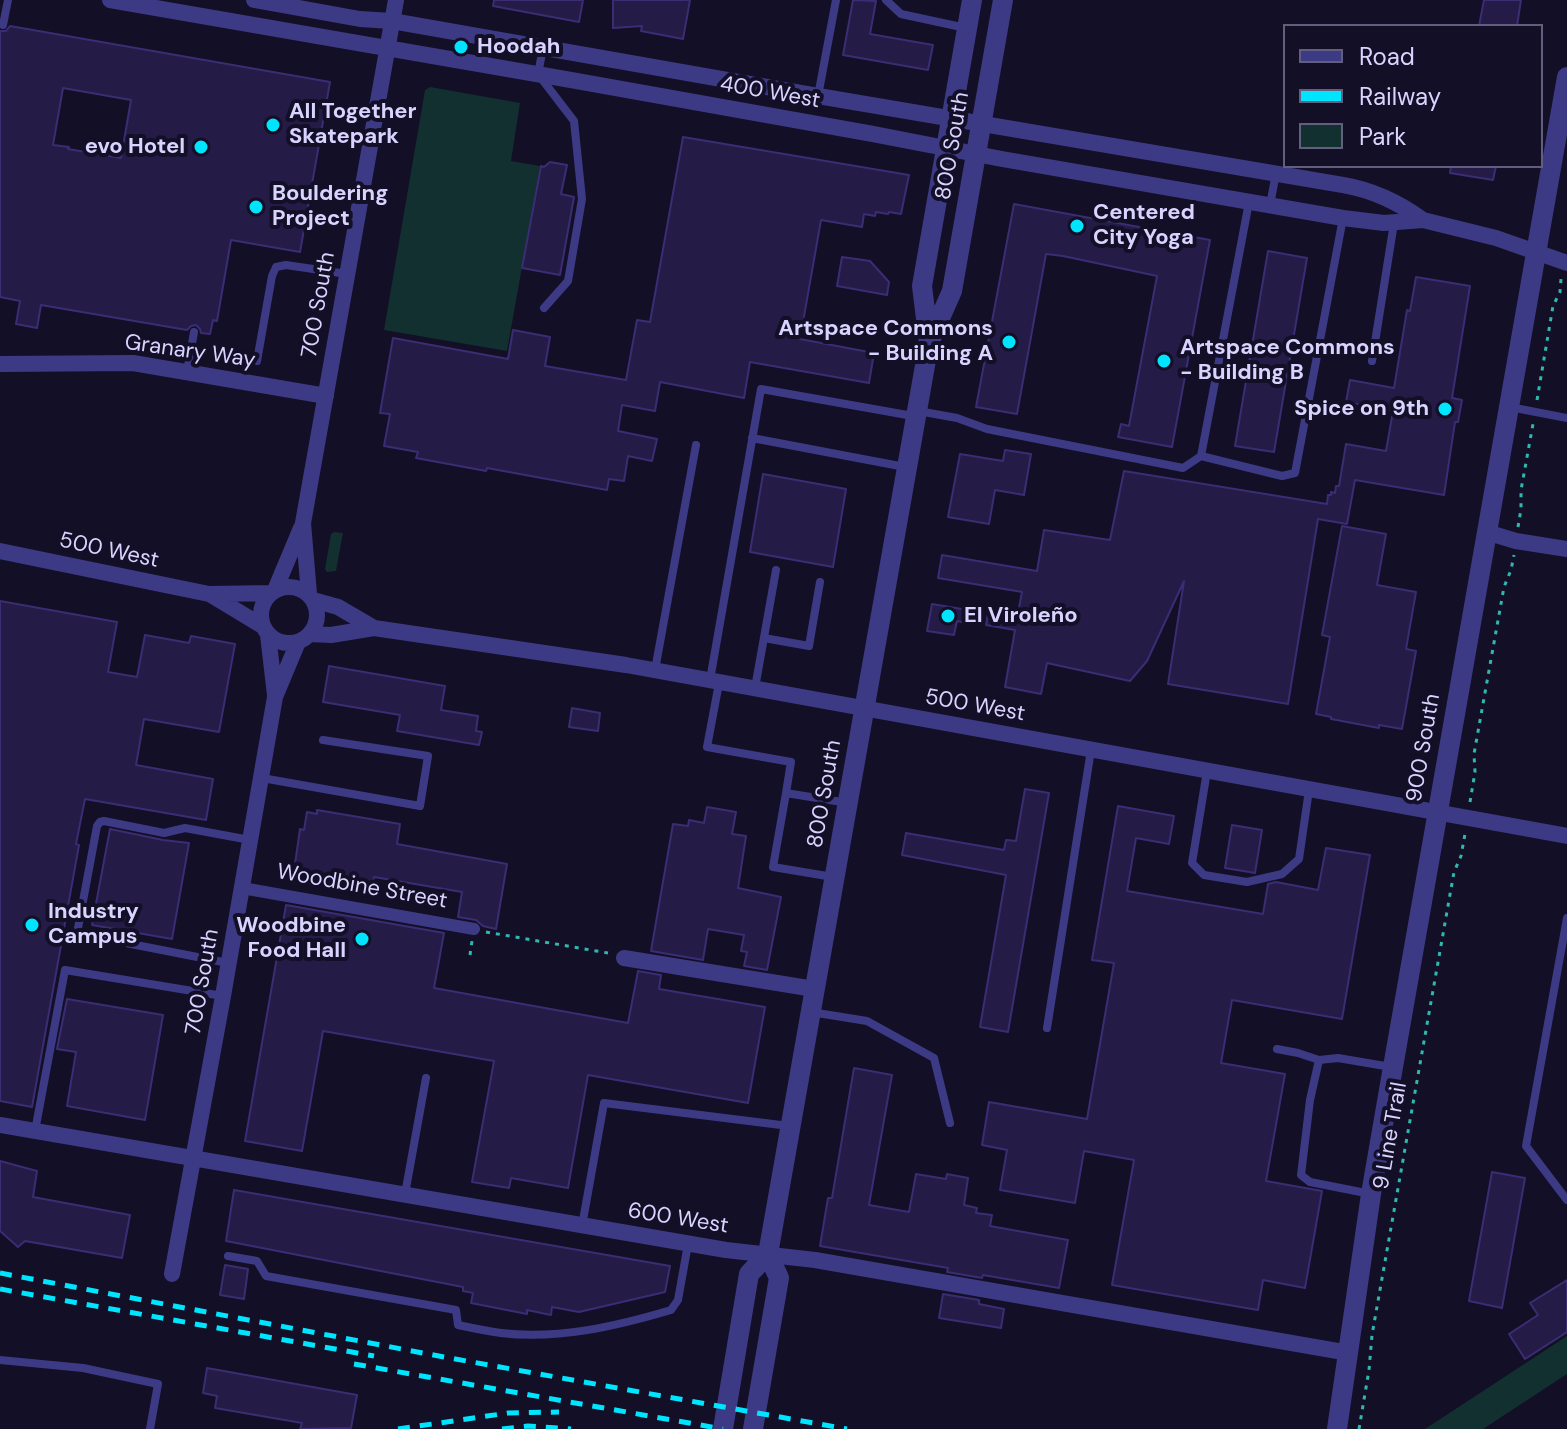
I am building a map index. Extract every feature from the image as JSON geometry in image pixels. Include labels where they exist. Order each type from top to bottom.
[{"type":"street","name":"400 West","points":[[110,0],[1363,222],[1423,220],[1496,238],[1567,263]]},
{"type":"street","name":"400 West","points":[[254,0],[1284,171],[1372,192],[1393,200],[1423,220]]},
{"type":"street","name":"700 South","points":[[273,592],[303,523],[396,0]]},
{"type":"street","name":"800 South","points":[[929,343],[922,286],[972,0]]},
{"type":"street","name":"800 South","points":[[723,1429],[749,1274],[768,1254],[929,343],[952,291],[1003,0]]},
{"type":"street","name":"900 South","points":[[1337,1429],[1371,1194],[1536,251],[1548,149],[1563,125],[1567,77]]},
{"type":"street","name":"Granary Way","points":[[0,364],[133,363],[326,396]]},
{"type":"street","name":"700 South","points":[[303,523],[311,597]]},
{"type":"street","points":[[1486,532],[1516,541],[1567,549]]},
{"type":"street","name":"500 West","points":[[0,551],[209,594],[273,592]]},
{"type":"street","points":[[289,587],[298,588],[311,597],[317,609],[317,618],[315,627],[304,638],[284,643],[266,631],[261,609],[273,592],[289,587]]},
{"type":"street","name":"500 West","points":[[209,594],[266,631]]},
{"type":"street","name":"500 West","points":[[311,597],[338,607],[374,628]]},
{"type":"street","name":"500 West","points":[[304,638],[374,628],[655,671],[1567,836]]},
{"type":"street","name":"700 South","points":[[172,1274],[275,697],[266,631]]},
{"type":"street","name":"700 South","points":[[275,697],[304,638]]},
{"type":"street","name":"Woodbine Street","points":[[242,888],[478,930]]},
{"type":"street","points":[[624,958],[814,989]]},
{"type":"street","name":"600 West","points":[[0,1125],[688,1244],[815,1260],[1349,1353]]},
{"type":"street","name":"800 South","points":[[753,1429],[779,1278],[768,1254]]},
{"type":"lane","points":[[3,25],[8,0]]},
{"type":"lane","points":[[818,96],[836,0]]},
{"type":"lane","points":[[886,0],[901,14],[967,28]]},
{"type":"lane","points":[[543,48],[538,74],[574,121],[582,199],[568,281],[544,308]]},
{"type":"lane","points":[[1270,205],[1284,171]]},
{"type":"lane","points":[[834,878],[773,867],[791,762],[707,747],[714,682],[761,389],[957,418],[987,429],[1183,468],[1201,456],[1249,202]]},
{"type":"lane","points":[[1201,456],[1282,476],[1295,473],[1343,218]]},
{"type":"lane","points":[[1372,361],[1394,223]]},
{"type":"lane","points":[[257,361],[276,267],[286,265],[347,274]]},
{"type":"lane","points":[[187,372],[194,332]]},
{"type":"lane","points":[[1509,407],[1567,418]]},
{"type":"lane","points":[[752,438],[907,467]]},
{"type":"lane","points":[[655,671],[696,445]]},
{"type":"lane","points":[[755,689],[776,570]]},
{"type":"lane","points":[[764,638],[809,646],[820,582]]},
{"type":"lane","points":[[262,778],[420,806],[428,756],[323,740]]},
{"type":"lane","points":[[1047,1028],[1091,749]]},
{"type":"lane","points":[[1207,770],[1192,863],[1204,875],[1247,882],[1282,874],[1299,859],[1309,790]]},
{"type":"lane","points":[[786,793],[848,803]]},
{"type":"lane","points":[[229,963],[85,935],[78,928],[100,822],[164,833],[185,828],[250,840]]},
{"type":"lane","points":[[1567,918],[1526,1146],[1567,1200]]},
{"type":"lane","points":[[35,1131],[65,970],[223,996]]},
{"type":"lane","points":[[810,1012],[867,1021],[934,1058],[950,1123]]},
{"type":"lane","points":[[1277,1049],[1319,1060],[1338,1058],[1393,1067]]},
{"type":"lane","points":[[1319,1060],[1310,1100],[1301,1175],[1310,1182],[1371,1194]]},
{"type":"lane","points":[[405,1195],[426,1078]]},
{"type":"lane","points":[[582,1226],[604,1103],[790,1127]]},
{"type":"lane","points":[[228,1256],[257,1261],[266,1276],[456,1310],[458,1325],[502,1333],[547,1334],[598,1329],[671,1310],[678,1300],[688,1244]]},
{"type":"lane","points":[[0,1360],[83,1368],[158,1384],[150,1429]]},
{"type":"path","points":[[1469,811],[1475,776],[1474,754],[1504,587],[1514,551]]},
{"type":"path","name":"9 Line Trail","points":[[1359,1429],[1375,1320],[1454,872],[1466,827]]},
{"type":"path","points":[[478,930],[624,958]]},
{"type":"green space","points":[[430,87],[520,103],[511,161],[540,166],[507,351],[384,330],[425,90]]},
{"type":"green space","points":[[343,533],[336,571],[327,572],[331,534]]},
{"type":"green space","points":[[1567,1336],[1567,1374],[1483,1429],[1425,1429]]},
{"type":"building","points":[[494,0],[583,0],[579,22],[493,6]]},
{"type":"building","points":[[613,0],[690,0],[683,39],[641,31],[642,26],[613,28]]},
{"type":"building","points":[[853,0],[876,1],[870,34],[933,45],[928,70],[843,55]]},
{"type":"building","points":[[1484,0],[1521,0],[1517,24],[1479,24]]},
{"type":"building","points":[[10,26],[330,82],[300,252],[231,240],[217,321],[213,320],[210,334],[201,333],[196,325],[187,330],[41,305],[37,328],[16,324],[20,301],[0,297],[0,31],[6,31]],"holes":[[[63,88],[131,100],[121,158],[53,145]]]},
{"type":"building","points":[[683,137],[909,175],[901,214],[864,214],[862,227],[821,220],[800,339],[874,353],[869,383],[750,362],[744,398],[660,382],[655,411],[622,405],[618,431],[657,439],[652,461],[628,456],[624,481],[609,479],[607,490],[416,458],[418,452],[384,446],[390,414],[380,413],[393,338],[508,359],[513,330],[550,337],[545,366],[626,380],[637,320],[650,322]]},
{"type":"building","points":[[550,162],[567,165],[561,194],[574,197],[560,275],[522,268],[541,166]]},
{"type":"building","points":[[1451,168],[1496,168],[1493,180],[1450,173]]},
{"type":"building","name":"Artspace Commons - Building B","points":[[1014,204],[1210,240],[1172,447],[1118,437],[1121,424],[1129,426],[1157,276],[1063,256],[1046,254],[1017,414],[976,407]]},
{"type":"building","points":[[1268,251],[1307,258],[1274,452],[1235,446]]},
{"type":"building","points":[[842,257],[870,261],[889,282],[887,295],[837,286]]},
{"type":"building","points":[[1416,277],[1470,286],[1452,398],[1462,400],[1458,422],[1455,422],[1444,495],[1355,480],[1347,524],[1318,519],[1288,704],[1168,684],[1184,581],[1147,661],[1130,681],[1047,663],[1041,694],[1005,687],[1015,630],[986,625],[988,613],[1017,618],[1022,592],[938,578],[942,555],[1037,571],[1044,530],[1110,540],[1124,471],[1327,504],[1328,495],[1335,493],[1336,486],[1339,486],[1346,444],[1386,451],[1393,411],[1346,402],[1350,380],[1394,388],[1407,310],[1410,311]]},
{"type":"building","points":[[1005,450],[1031,454],[1024,495],[995,490],[989,524],[948,517],[960,454],[1003,461]]},
{"type":"building","points":[[763,474],[846,489],[833,567],[750,552]]},
{"type":"building","points":[[1342,526],[1386,534],[1377,585],[1416,592],[1406,649],[1416,651],[1402,729],[1379,725],[1379,728],[1316,714],[1330,637],[1322,635]]},
{"type":"building","name":"Industry Campus","points":[[0,601],[117,622],[108,672],[137,677],[145,635],[189,643],[191,636],[235,644],[219,732],[144,719],[136,765],[213,779],[206,820],[85,799],[32,1107],[0,1101]]},
{"type":"building","name":"El Viroleño","points":[[932,604],[968,610],[966,623],[957,621],[954,635],[927,631]]},
{"type":"building","points":[[329,666],[445,686],[441,710],[478,716],[476,731],[482,732],[479,745],[397,731],[400,715],[323,702]]},
{"type":"building","points":[[572,708],[600,713],[598,731],[569,727]]},
{"type":"building","points":[[1025,789],[1049,793],[1008,1032],[980,1027],[1006,875],[902,855],[906,833],[1004,850],[1006,840],[1016,841]]},
{"type":"building","points":[[1118,806],[1174,816],[1169,844],[1136,838],[1127,891],[1263,914],[1268,884],[1276,882],[1318,890],[1326,848],[1370,855],[1342,1019],[1232,1000],[1221,1063],[1285,1074],[1266,1181],[1322,1191],[1305,1288],[1263,1280],[1258,1310],[1112,1285],[1134,1160],[1084,1151],[1075,1203],[1000,1190],[1007,1150],[982,1145],[989,1102],[1087,1119],[1114,963],[1092,960]]},
{"type":"building","points":[[707,807],[736,812],[732,834],[746,836],[738,888],[781,897],[767,970],[744,966],[747,952],[741,951],[744,935],[708,929],[703,960],[651,951],[673,824],[688,826],[689,820],[704,823]]},
{"type":"building","points":[[317,810],[400,824],[397,844],[507,864],[496,929],[483,926],[476,920],[458,917],[462,892],[374,877],[371,891],[293,878],[300,829],[304,830],[307,812],[317,814]]},
{"type":"building","points":[[1232,825],[1262,830],[1255,873],[1225,868]]},
{"type":"building","points":[[110,829],[189,843],[172,939],[92,925]]},
{"type":"building","points":[[286,905],[444,933],[434,988],[628,1023],[638,971],[661,975],[659,989],[765,1007],[748,1103],[588,1075],[568,1188],[511,1178],[509,1188],[472,1182],[494,1061],[323,1031],[302,1151],[245,1141]]},
{"type":"building","points":[[67,999],[163,1015],[145,1120],[67,1106],[76,1052],[57,1049]]},
{"type":"building","points":[[854,1068],[892,1075],[869,1205],[909,1212],[916,1174],[946,1179],[947,1174],[968,1178],[964,1205],[977,1208],[976,1213],[992,1215],[990,1226],[1068,1240],[1059,1288],[947,1272],[948,1268],[820,1246],[828,1198],[832,1198]]},
{"type":"building","points":[[0,1161],[37,1171],[33,1197],[130,1215],[122,1258],[25,1241],[18,1247],[0,1231]]},
{"type":"building","points":[[1492,1172],[1525,1178],[1502,1308],[1469,1301]]},
{"type":"building","points":[[234,1190],[670,1266],[665,1292],[579,1312],[552,1307],[551,1315],[527,1310],[527,1314],[471,1303],[473,1293],[463,1291],[463,1287],[226,1241]]},
{"type":"building","points":[[225,1265],[248,1269],[244,1299],[220,1295]]},
{"type":"building","points":[[1567,1280],[1567,1332],[1525,1359],[1509,1334],[1538,1315],[1530,1303]]},
{"type":"building","points":[[943,1294],[979,1300],[979,1304],[1004,1309],[1001,1328],[939,1318]]},
{"type":"building","points":[[207,1368],[357,1395],[351,1428],[300,1429],[302,1423],[215,1408],[217,1396],[203,1393]]},
{"type":"railway","points":[[0,1273],[847,1429]]},
{"type":"railway","points":[[0,1289],[374,1356]]},
{"type":"railway","points":[[354,1364],[723,1429]]},
{"type":"railway","points":[[398,1429],[508,1413],[559,1412]]},
{"type":"railway","points":[[502,1429],[528,1426],[571,1429]]},
{"type":"place","name":"Hoodah","points":[[461,47]]},
{"type":"place","name":"All Together Skatepark","points":[[273,125]]},
{"type":"place","name":"evo Hotel","points":[[201,147]]},
{"type":"place","name":"Bouldering Project","points":[[256,207]]},
{"type":"place","name":"Centered City Yoga","points":[[1077,226]]},
{"type":"place","name":"Artspace Commons - Building A","points":[[1009,342]]},
{"type":"place","name":"Artspace Commons - Building B","points":[[1164,361]]},
{"type":"place","name":"Spice on 9th","points":[[1445,409]]},
{"type":"place","name":"El Viroleño","points":[[948,616]]},
{"type":"place","name":"Industry Campus","points":[[32,925]]},
{"type":"place","name":"Woodbine Food Hall","points":[[362,939]]}]
